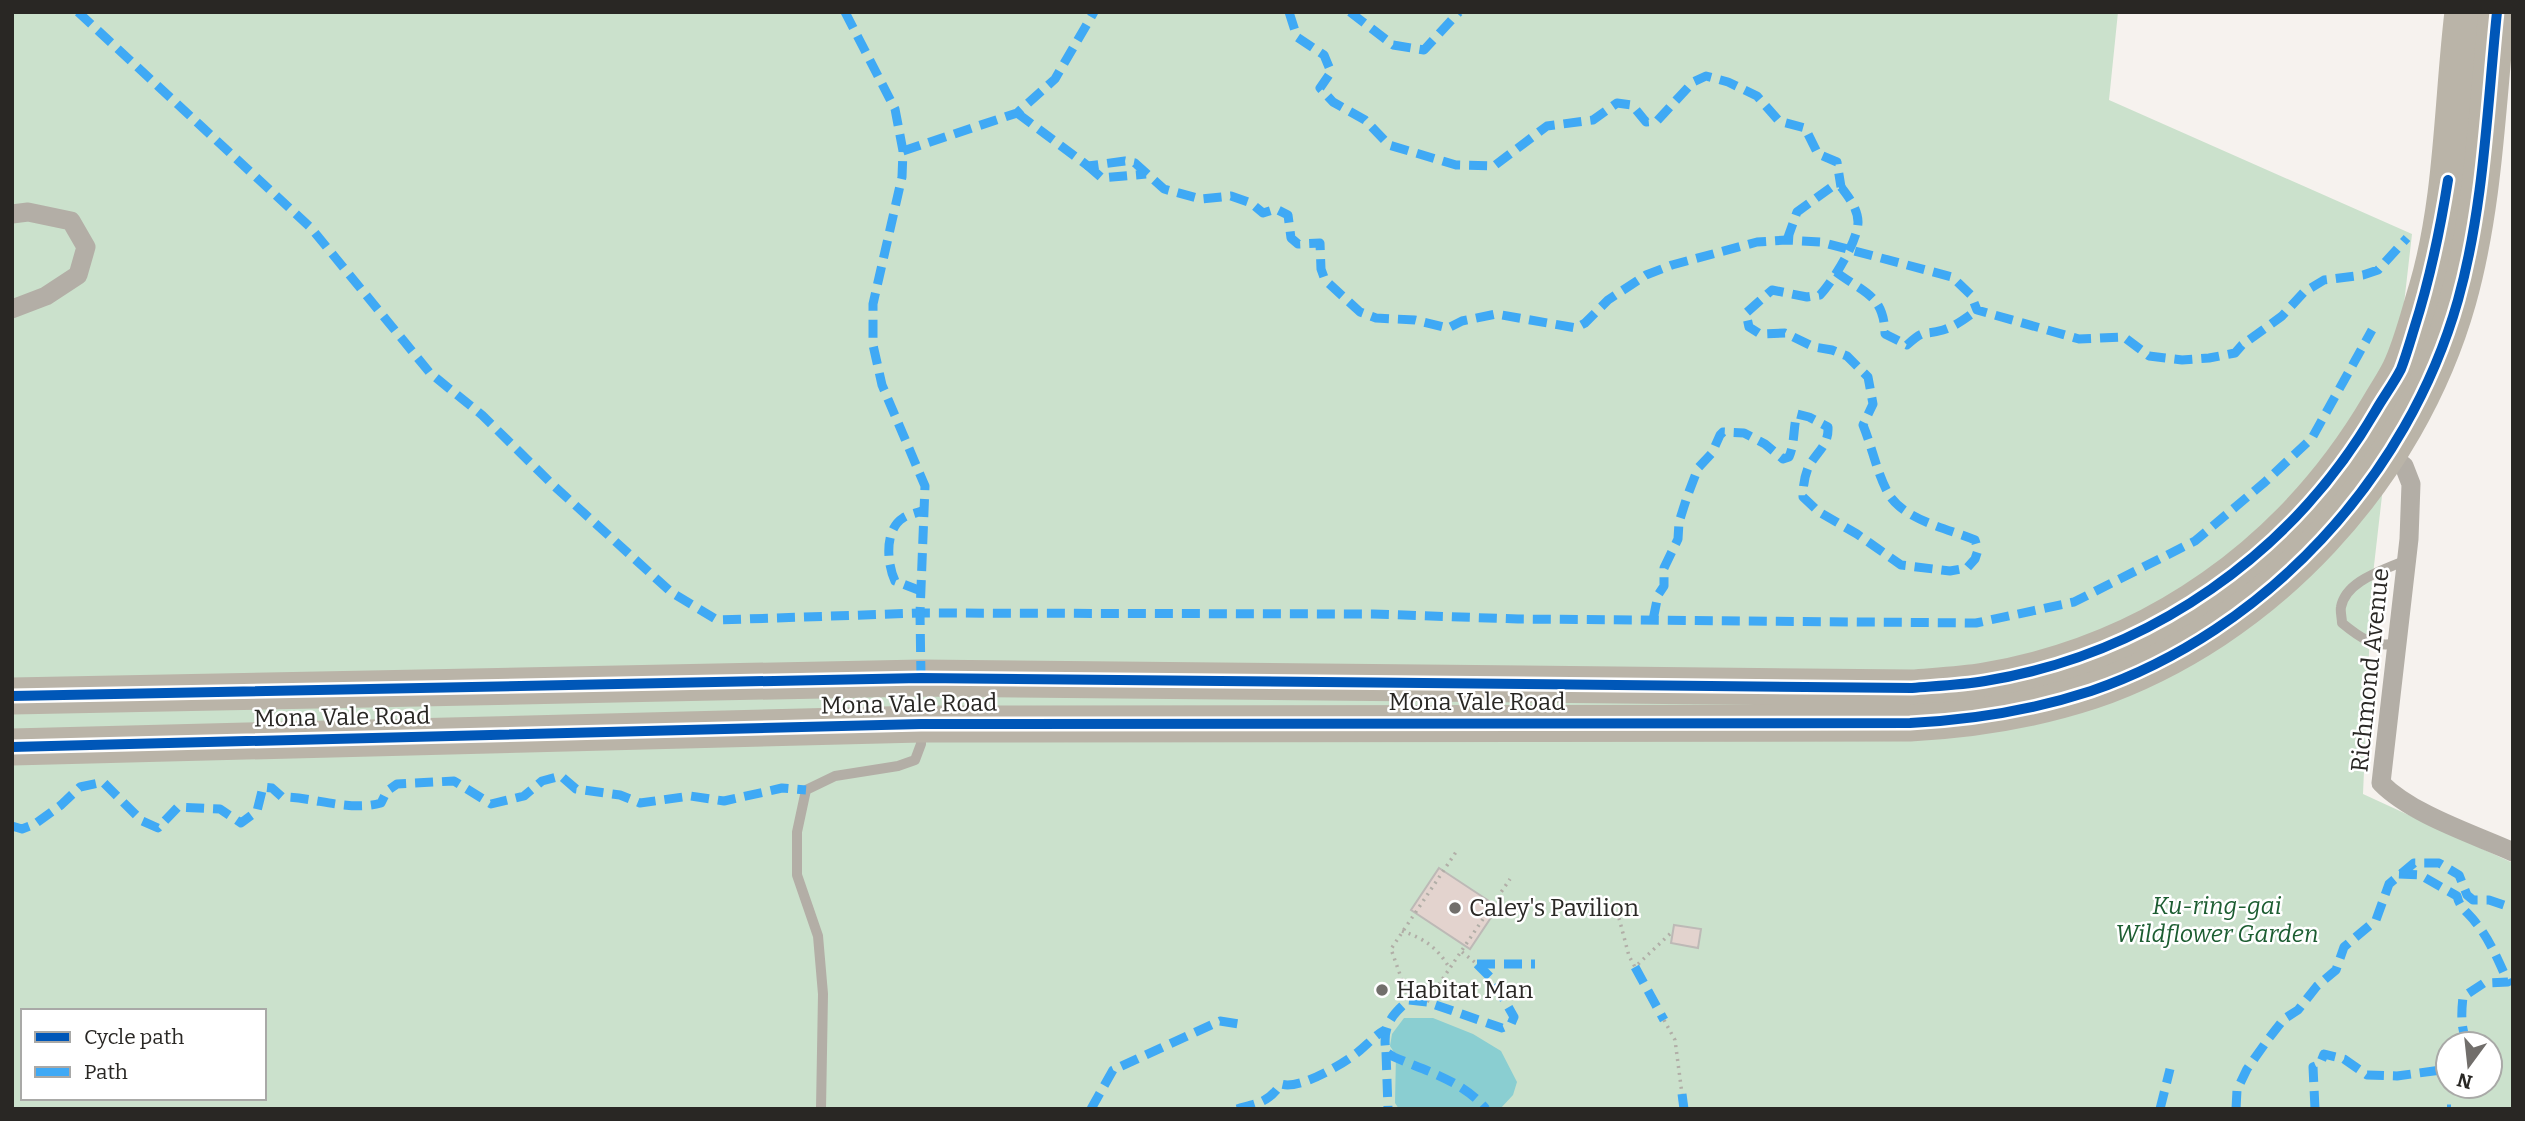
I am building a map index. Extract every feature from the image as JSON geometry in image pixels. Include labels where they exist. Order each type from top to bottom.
[{"type":"highway","name":"Mona Vale Road","points":[[12,696],[921,701],[1910,723],[1997,714],[2093,690],[2194,642],[2256,600],[2335,524],[2374,446],[2427,289],[2437,251],[2448,180],[2463,12]]},
{"type":"highway","name":"Mona Vale Road","points":[[2374,446],[2433,369],[2446,337],[2464,276],[2479,190],[2497,12]]},
{"type":"highway","name":"Mona Vale Road","points":[[12,747],[921,701]]},
{"type":"street","points":[[12,214],[28,212],[71,221],[86,247],[78,275],[46,296],[12,309]]},
{"type":"street","name":"Richmond Avenue","points":[[2374,446],[2404,466],[2411,484],[2398,643],[2381,783],[2393,796],[2513,852]]},
{"type":"lane","points":[[2398,643],[2385,646],[2356,635],[2342,623],[2340,607],[2348,592],[2365,578],[2406,560]]},
{"type":"lane","points":[[821,1109],[824,994],[818,936],[797,875],[797,832],[806,790],[835,776],[898,766],[915,760],[921,744],[921,701]]},
{"type":"path","points":[[1409,1000],[1391,949],[1456,852]]},
{"type":"path","points":[[1427,1002],[1510,879]]},
{"type":"path","points":[[1619,918],[1629,956],[1636,967],[1673,931]]},
{"type":"path","points":[[1402,931],[1430,943],[1442,954],[1450,969]]},
{"type":"path","points":[[1462,953],[1476,964]]},
{"type":"path","points":[[1664,1020],[1675,1040],[1682,1094]]},
{"type":"green space","name":"Ku-ring-gai Wildflower Garden","points":[[12,12],[2118,12],[2109,100],[2412,234],[2372,583],[2363,794],[2513,863],[2513,1109],[12,1109]]},
{"type":"water","points":[[1404,1018],[1433,1018],[1473,1034],[1501,1051],[1517,1082],[1513,1095],[1500,1109],[1399,1109],[1395,1103],[1396,1055],[1390,1046],[1392,1034]]},
{"type":"building","name":"Caley's Pavilion","points":[[1439,868],[1498,907],[1470,949],[1411,910]]},
{"type":"building","points":[[1674,925],[1701,929],[1698,948],[1671,943]]},
{"type":"marked path","points":[[78,12],[311,228],[430,373],[482,415],[553,485],[671,592],[717,620],[920,613],[1373,614],[1518,619],[1976,623],[2074,602],[2195,541],[2312,438],[2372,330]]},
{"type":"marked path","points":[[845,12],[895,109],[903,151],[902,177],[873,304],[873,345],[882,385],[925,486],[920,613],[921,678]]},
{"type":"marked path","points":[[903,151],[1017,113],[1055,79],[1094,12]]},
{"type":"marked path","points":[[1289,12],[1297,37],[1324,55],[1331,72],[1320,88],[1333,102],[1365,120],[1389,145],[1456,165],[1494,166],[1547,126],[1593,120],[1617,103],[1632,105],[1646,122],[1657,121],[1693,82],[1706,76],[1728,82],[1757,96],[1779,121],[1805,128],[1818,154],[1837,162],[1841,187]]},
{"type":"marked path","points":[[1350,12],[1393,45],[1424,50],[1459,12]]},
{"type":"marked path","points":[[1017,113],[1088,166],[1125,161],[1135,163],[1164,189],[1201,199],[1231,196],[1251,203],[1263,213],[1276,209],[1288,215],[1291,238],[1298,244],[1320,243],[1321,269],[1325,280],[1360,312],[1376,318],[1415,320],[1448,328],[1462,321],[1496,314],[1576,328],[1585,323],[1608,300],[1646,275],[1672,265],[1757,242],[1787,240],[1821,242],[1952,277],[1971,295],[1977,310],[2079,339],[2124,337],[2149,356],[2182,360],[2209,358],[2235,353],[2282,316],[2304,292],[2324,280],[2363,275],[2378,270],[2407,238]]},
{"type":"marked path","points":[[1087,165],[1102,178],[1146,174]]},
{"type":"marked path","points":[[1653,620],[1658,595],[1664,586],[1664,568],[1678,539],[1679,522],[1687,497],[1698,468],[1712,453],[1720,435],[1723,432],[1744,433],[1765,444],[1783,459],[1789,457],[1791,452],[1797,414],[1828,427],[1826,439],[1808,468],[1804,486],[1803,497],[1819,512],[1857,534],[1901,565],[1950,571],[1967,568],[1975,559],[1978,550],[1975,540],[1915,517],[1888,493],[1863,425],[1873,404],[1868,377],[1847,356],[1814,347],[1785,333],[1760,334],[1749,327],[1746,313],[1772,290],[1807,297],[1820,295],[1838,271],[1854,239],[1858,222],[1854,208],[1841,187],[1833,186],[1797,212],[1787,240]]},
{"type":"marked path","points":[[1836,272],[1871,296],[1881,311],[1885,334],[1907,345],[1921,334],[1943,330],[1977,310]]},
{"type":"marked path","points":[[921,591],[895,581],[890,566],[889,548],[897,523],[924,510]]},
{"type":"marked path","points":[[12,826],[22,829],[35,824],[80,787],[103,782],[142,821],[158,828],[178,807],[220,809],[241,823],[257,811],[263,787],[272,788],[282,797],[357,806],[381,803],[387,791],[397,784],[454,781],[491,804],[524,796],[542,781],[561,776],[576,789],[620,795],[640,803],[690,796],[724,801],[782,788],[806,790]]},
{"type":"marked path","points":[[2236,1109],[2237,1090],[2247,1069],[2269,1038],[2284,1019],[2298,1010],[2317,986],[2336,970],[2344,947],[2376,920],[2389,884],[2414,863],[2439,863],[2459,875],[2467,895],[2473,900],[2489,900],[2513,908]]},
{"type":"marked path","points":[[2399,874],[2420,875],[2457,896],[2462,907],[2486,937],[2508,982],[2484,983],[2463,997],[2464,1030]]},
{"type":"marked path","points":[[1477,964],[1493,980],[1514,1017],[1511,1024],[1502,1028],[1427,1002],[1409,1000],[1389,1022],[1385,1043],[1386,1052],[1455,1084],[1477,1099],[1486,1109]]},
{"type":"marked path","points":[[1477,964],[1535,964]]},
{"type":"marked path","points":[[1635,967],[1664,1020]]},
{"type":"marked path","points":[[1091,1109],[1113,1070],[1220,1021],[1245,1025]]},
{"type":"marked path","points":[[1237,1109],[1267,1099],[1281,1084],[1310,1080],[1332,1069],[1385,1030]]},
{"type":"marked path","points":[[1386,1052],[1388,1109]]},
{"type":"marked path","points":[[2315,1109],[2313,1067],[2320,1064],[2324,1054],[2344,1059],[2367,1075],[2397,1076],[2434,1071]]},
{"type":"marked path","points":[[2160,1109],[2170,1069]]},
{"type":"marked path","points":[[1682,1094],[1684,1109]]},
{"type":"cycle path","points":[[12,747],[921,724],[1910,723],[2002,713],[2069,698],[2155,664],[2215,629],[2271,588],[2321,539],[2366,486],[2404,427],[2435,365],[2467,265],[2484,157],[2497,12]]},
{"type":"cycle path","points":[[12,696],[921,678],[1912,688],[1985,681],[2046,667],[2104,647],[2159,621],[2211,589],[2259,551],[2303,509],[2342,462],[2401,369],[2430,273],[2448,180]]},
{"type":"place","name":"Caley's Pavilion","points":[[1455,908]]},
{"type":"place","name":"Habitat Man","points":[[1382,990]]}]
